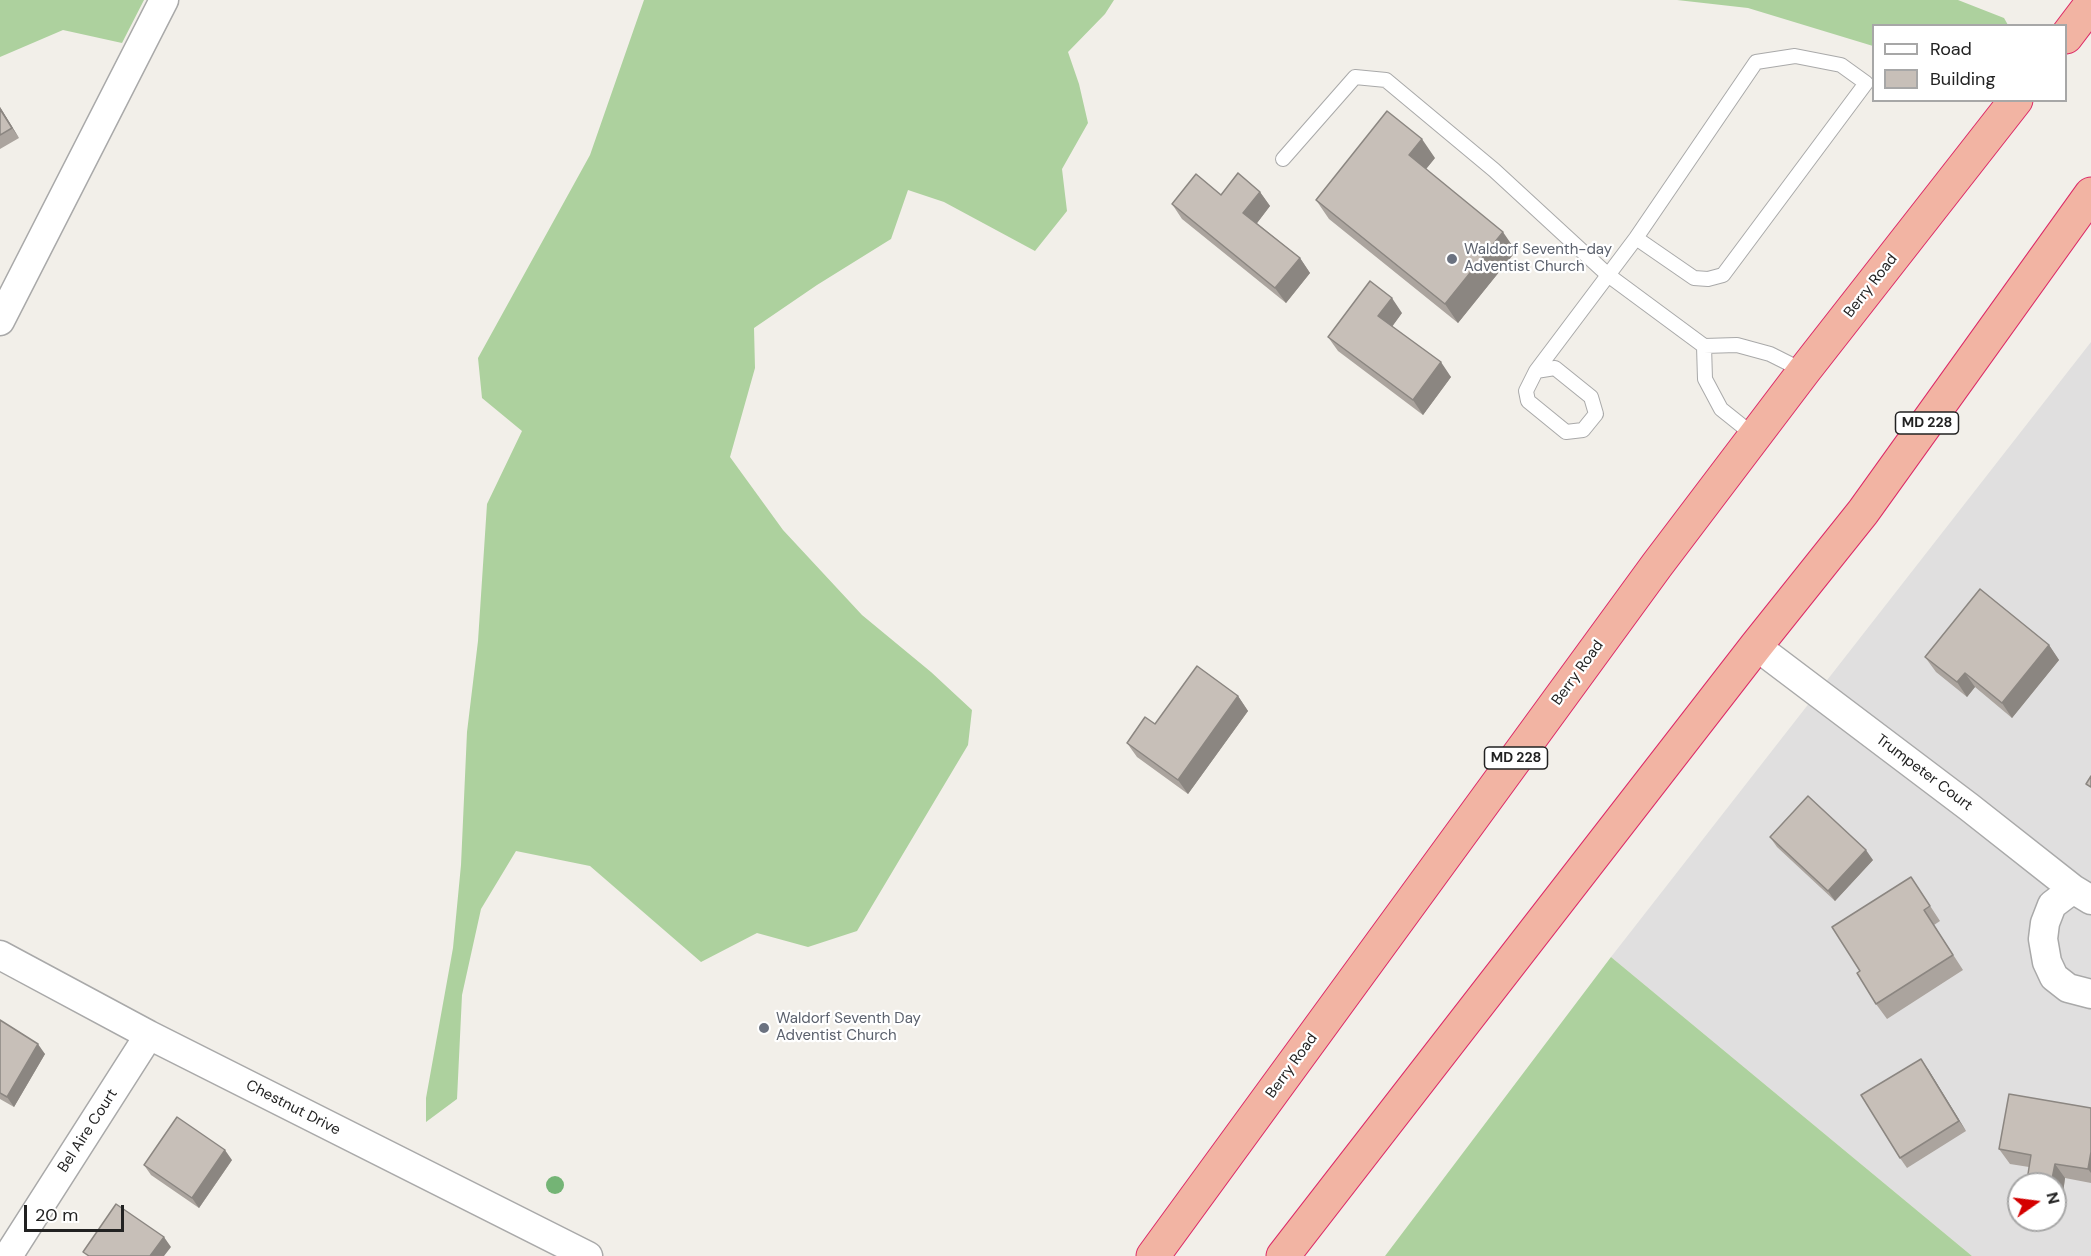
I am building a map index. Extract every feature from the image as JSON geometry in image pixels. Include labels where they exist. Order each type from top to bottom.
[{"type":"highway","points":[[2067,36],[2091,4]]},
{"type":"highway","name":"Berry Road","points":[[1153,1256],[1657,565],[1804,371],[2014,102]]},
{"type":"highway","name":"MD 228","points":[[1283,1256],[1756,646],[1863,512],[2091,194]]},
{"type":"street","points":[[0,321],[164,0]]},
{"type":"street","name":"Trumpeter Court","points":[[1756,646],[2082,894]]},
{"type":"street","points":[[2082,894],[2052,905],[2045,923],[2043,939],[2047,962],[2054,977],[2068,988],[2091,994]]},
{"type":"street","name":"Chestnut Drive","points":[[0,955],[149,1035],[588,1256]]},
{"type":"street","name":"Bel Aire Court","points":[[8,1256],[149,1035]]},
{"type":"lane","points":[[1536,371],[1555,368],[1591,397],[1596,414],[1583,430],[1566,432],[1528,401],[1526,391],[1536,371],[1635,238],[1756,62],[1795,56],[1841,65],[1866,83],[1723,275],[1708,279],[1694,278],[1635,238]]},
{"type":"lane","points":[[1283,159],[1355,77],[1386,80],[1494,170],[1608,275],[1704,346],[1737,345],[1770,354],[1804,371]]},
{"type":"lane","points":[[1704,346],[1705,378],[1721,409],[1756,436]]},
{"type":"shaded area","points":[[2091,342],[2091,1256],[1972,1256],[1611,957]]},
{"type":"green space","points":[[0,0],[144,0],[122,43],[63,30],[0,57]]},
{"type":"green space","points":[[644,0],[1114,0],[1105,14],[1068,52],[1079,84],[1088,123],[1062,169],[1067,211],[1035,251],[944,202],[908,190],[891,239],[754,328],[755,368],[730,457],[783,530],[862,615],[931,672],[972,710],[968,745],[857,931],[808,947],[757,933],[701,962],[590,866],[516,851],[481,909],[462,995],[457,1099],[426,1122],[426,1098],[453,948],[461,865],[467,732],[478,641],[487,504],[522,431],[482,398],[478,358],[590,155]]},
{"type":"green space","points":[[1677,0],[1958,0],[2004,18],[2007,24],[1872,24],[1872,46],[1748,8]]},
{"type":"green space","points":[[1611,957],[1972,1256],[1385,1256]]},
{"type":"building","points":[[0,109],[12,128],[0,135]]},
{"type":"building","points":[[1387,111],[1422,139],[1409,155],[1503,232],[1445,304],[1316,200]]},
{"type":"building","points":[[1238,173],[1260,192],[1243,213],[1300,258],[1275,288],[1172,204],[1196,174],[1221,195]]},
{"type":"building","points":[[1370,281],[1392,298],[1378,316],[1441,362],[1413,400],[1328,337]]},
{"type":"building","points":[[1980,589],[2049,645],[2002,703],[1965,673],[1957,682],[1925,657]]},
{"type":"building","points":[[1197,666],[1238,696],[1178,780],[1127,743],[1145,717],[1155,724]]},
{"type":"building","points":[[2091,776],[2091,787],[2086,784]]},
{"type":"building","points":[[1808,796],[1866,850],[1828,891],[1770,837]]},
{"type":"building","points":[[1911,877],[1930,906],[1924,910],[1953,955],[1876,1004],[1857,973],[1860,971],[1832,927]]},
{"type":"building","points":[[0,1020],[38,1044],[7,1097],[0,1093]]},
{"type":"building","points":[[1921,1059],[1959,1121],[1900,1158],[1861,1095]]},
{"type":"building","points":[[2009,1094],[2091,1108],[2091,1152],[2088,1169],[2055,1164],[2053,1172],[2028,1172],[2031,1155],[1999,1149]]},
{"type":"building","points":[[177,1117],[225,1150],[192,1198],[144,1165]]},
{"type":"building","points":[[116,1204],[164,1237],[150,1256],[89,1256],[83,1252]]},
{"type":"place","name":"Waldorf Seventh-day Adventist Church","points":[[1452,259]]},
{"type":"place","name":"Waldorf Seventh Day Adventist Church","points":[[764,1028]]}]
